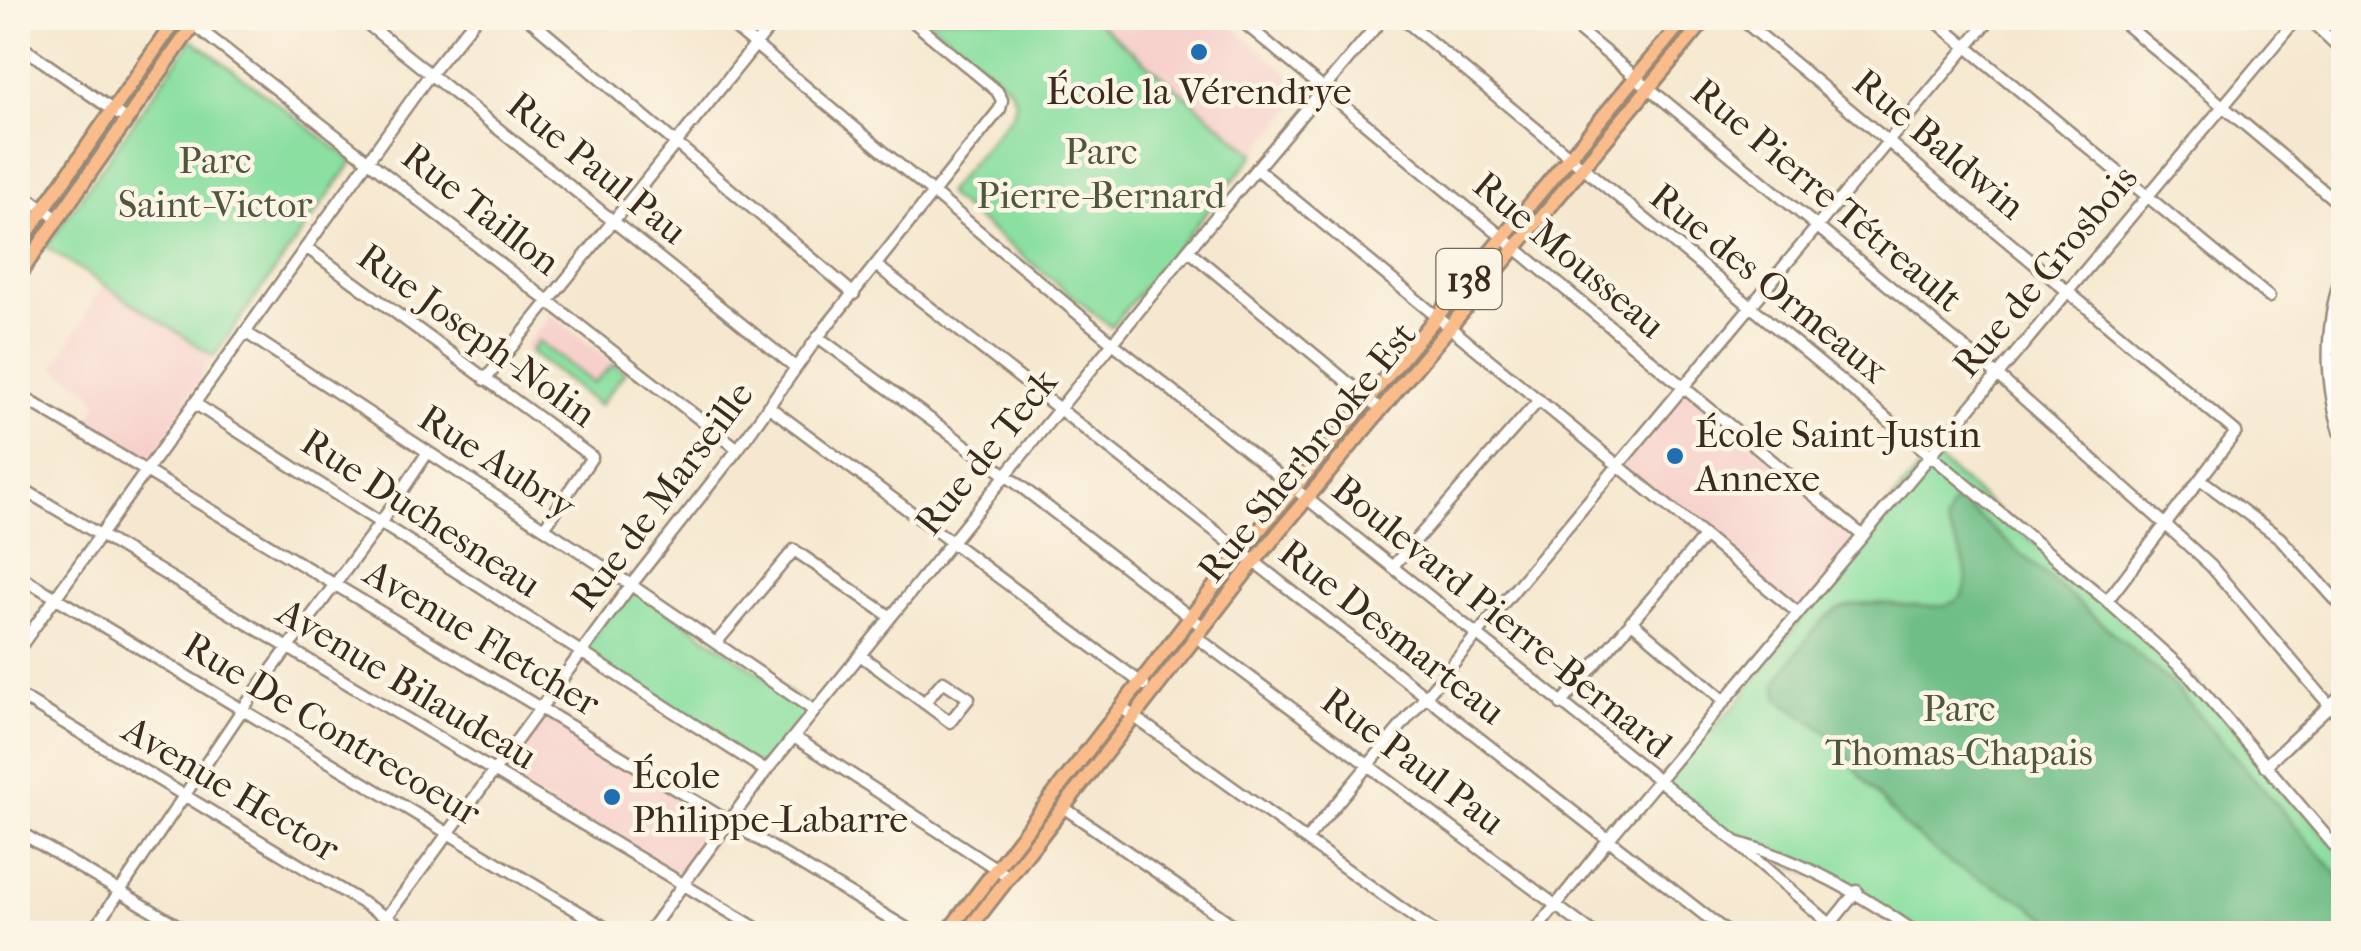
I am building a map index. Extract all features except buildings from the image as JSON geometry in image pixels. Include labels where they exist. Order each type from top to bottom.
[{"type":"main road","name":"Rue Sherbrooke Est","points":[[1146,687],[1199,632],[1302,493],[1508,243],[1568,157],[1685,18]]},
{"type":"main road","name":"Rue Sherbrooke Est","points":[[1508,243],[1580,168],[1707,18]]},
{"type":"main road","points":[[18,246],[113,111],[189,19]]},
{"type":"main road","points":[[18,276],[127,120],[189,19]]},
{"type":"main road","name":"Rue Sherbrooke Est","points":[[965,934],[1063,807],[1191,617],[1242,552],[1302,493]]},
{"type":"main road","name":"Rue Sherbrooke Est","points":[[946,934],[996,868],[1128,712]]},
{"type":"street","name":"Rue Paul Pau","points":[[360,18],[796,367]]},
{"type":"street","points":[[18,650],[368,159],[476,18]]},
{"type":"street","points":[[528,18],[854,294]]},
{"type":"street","name":"Boulevard Pierre-Bernard","points":[[723,18],[1113,343],[1736,842],[1826,929]]},
{"type":"street","points":[[485,380],[777,18]]},
{"type":"street","name":"Rue de Marseille","points":[[374,934],[631,585],[738,450],[818,337],[1000,109],[1002,100],[996,91],[909,18]]},
{"type":"street","name":"Rue Mousseau","points":[[1238,18],[1863,536]]},
{"type":"street","name":"Rue de Teck","points":[[647,934],[766,771],[1188,250],[1383,18]]},
{"type":"street","name":"Rue des Ormeaux","points":[[1402,18],[2108,601],[2188,674],[2344,857]]},
{"type":"street","name":"Rue Pierre Tétreault","points":[[1564,18],[1997,376],[2166,525],[2211,566],[2344,722]]},
{"type":"street","name":"Rue Baldwin","points":[[1740,18],[2236,432],[2200,479]]},
{"type":"street","points":[[1932,18],[2269,297]]},
{"type":"street","points":[[1306,840],[1991,18]]},
{"type":"street","points":[[2118,18],[2344,208]]},
{"type":"street","name":"Rue de Grosbois","points":[[1534,934],[1657,781],[2297,18]]},
{"type":"street","points":[[2308,18],[2344,52]]},
{"type":"street","name":"Rue Taillon","points":[[189,19],[738,450]]},
{"type":"street","points":[[18,44],[127,120]]},
{"type":"street","points":[[1257,169],[1798,613]]},
{"type":"street","points":[[18,191],[58,218]]},
{"type":"street","name":"Rue Joseph-Nolin","points":[[306,246],[592,457],[544,528]]},
{"type":"street","points":[[1188,250],[1375,405]]},
{"type":"street","name":"Rue Desmarteau","points":[[878,266],[1729,934]]},
{"type":"street","points":[[2344,266],[2332,302],[2327,348],[2333,412],[2344,443]]},
{"type":"street","name":"Rue Aubry","points":[[245,332],[631,585],[815,711]]},
{"type":"street","name":"Rue Paul Pau","points":[[818,337],[1191,617],[1199,632],[1594,934]]},
{"type":"street","name":"Avenue Fletcher","points":[[18,394],[916,934]]},
{"type":"street","points":[[1393,566],[1538,400]]},
{"type":"street","name":"Rue Duchesneau","points":[[194,403],[766,771]]},
{"type":"street","points":[[768,406],[1146,687]]},
{"type":"street","points":[[91,934],[242,710],[428,452]]},
{"type":"street","points":[[2108,601],[2200,479],[2280,538],[2344,609]]},
{"type":"street","name":"Avenue Bilaudeau","points":[[18,486],[766,934]]},
{"type":"street","points":[[1561,704],[1702,538]]},
{"type":"street","points":[[716,642],[794,550],[891,618]]},
{"type":"street","name":"Rue De Contrecoeur","points":[[18,575],[616,934]]},
{"type":"street","points":[[1630,622],[1725,700]]},
{"type":"street","points":[[860,655],[924,704]]},
{"type":"street","points":[[2265,766],[2344,692]]},
{"type":"street","name":"Avenue Hector","points":[[18,695],[414,934]]},
{"type":"street","points":[[1128,712],[1437,934]]},
{"type":"street","points":[[794,737],[1009,876]]},
{"type":"street","points":[[1063,807],[1246,934]]},
{"type":"street","points":[[18,831],[192,934]]},
{"type":"street","name":"Boulevard Pierre-Bernard","points":[[1736,842],[1776,854],[1857,891],[1918,934]]},
{"type":"street","points":[[1826,929],[1857,891]]},
{"type":"shaded area","name":"École la Vérendrye","points":[[1093,18],[1223,18],[1308,90],[1255,154]]},
{"type":"shaded area","points":[[103,285],[214,356],[146,470],[83,431],[99,401],[55,367]]},
{"type":"shaded area","points":[[551,315],[625,372],[599,406],[523,347]]},
{"type":"shaded area","points":[[1683,388],[1863,536],[1798,613],[1617,466]]},
{"type":"shaded area","name":"École Philippe-Labarre","points":[[541,708],[729,822],[683,885],[495,772]]},
{"type":"green space","name":"Parc Pierre-Bernard","points":[[925,18],[1093,18],[1255,154],[1111,327],[948,196],[947,192],[1013,113],[1016,102],[1010,88]]},
{"type":"green space","name":"Parc Saint-Victor","points":[[192,39],[353,161],[214,356],[46,247]]},
{"type":"green space","points":[[538,341],[593,383],[614,364],[625,372],[599,406],[530,352]]},
{"type":"green space","name":"Parc Thomas-Chapais","points":[[1931,454],[2188,674],[2343,855],[2343,933],[1918,933],[1857,891],[1736,842],[1657,781],[1736,705],[1863,536]]},
{"type":"green space","name":"Parc Thomas-Chapais","points":[[1960,501],[2172,684],[2343,881],[2343,933],[2069,933],[2023,901],[1950,863],[1903,825],[1858,773],[1837,739],[1780,700],[1776,684],[1810,635],[1835,611],[1874,603],[1921,606],[1957,600],[1966,588],[1965,566],[1946,523],[1951,505]]},
{"type":"green space","points":[[631,585],[815,711],[766,771],[582,652]]},
{"type":"place","name":"École la Vérendrye","points":[[1199,52]]},
{"type":"place","name":"École Saint-Justin Annexe","points":[[1675,456]]},
{"type":"place","name":"École Philippe-Labarre","points":[[612,797]]}]
